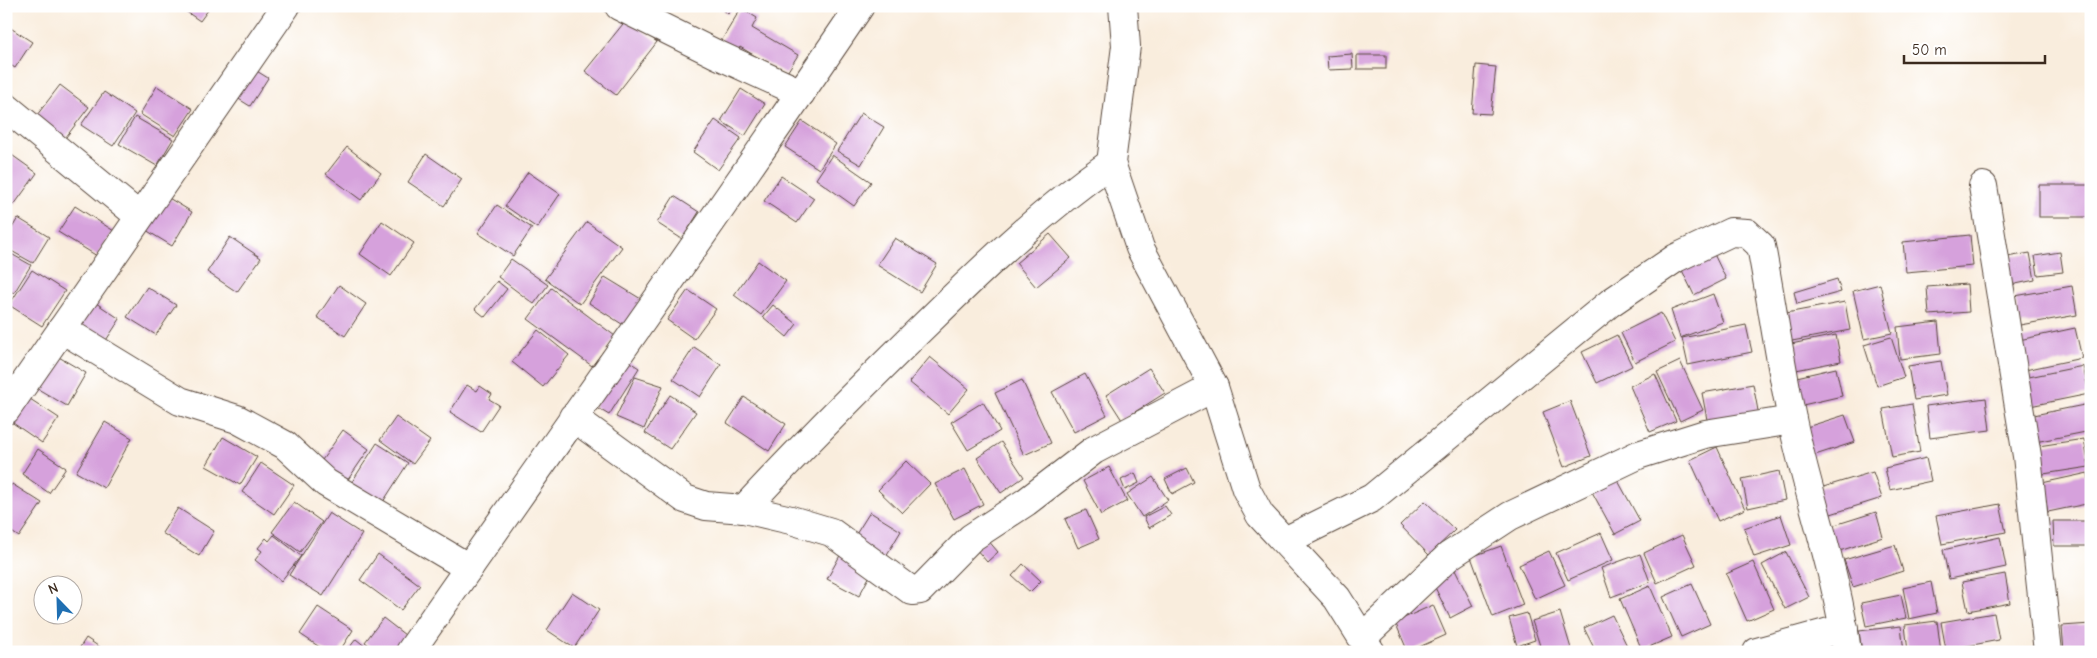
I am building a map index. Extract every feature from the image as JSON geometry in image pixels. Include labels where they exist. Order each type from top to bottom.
[{"type":"street","points":[[6,410],[286,6]]},
{"type":"street","points":[[619,6],[801,93]]},
{"type":"street","points":[[410,652],[573,417],[725,205],[860,6]]},
{"type":"street","points":[[1123,6],[1126,46],[1111,163],[1140,248],[1214,387],[1246,489],[1260,514],[1337,598],[1367,644],[1449,556],[1510,516],[1638,455],[1705,434],[1792,420]]},
{"type":"street","points":[[6,107],[139,216]]},
{"type":"street","points":[[744,509],[888,362],[1012,241],[1068,193],[1111,163]]},
{"type":"street","points":[[1983,186],[2027,456],[2048,652]]},
{"type":"street","points":[[1285,542],[1372,498],[1610,303],[1676,258],[1731,232],[1748,233],[1762,246],[1792,420],[1845,640],[1757,652]]},
{"type":"street","points":[[62,329],[180,401],[237,419],[286,446],[326,482],[469,568]]},
{"type":"street","points":[[573,417],[685,499],[706,506],[744,509],[831,532],[912,591],[920,590],[971,538],[1026,502],[1094,450],[1214,387]]},
{"type":"building","points":[[178,6],[211,6],[200,21]]},
{"type":"building","points":[[719,6],[734,6],[728,14]]},
{"type":"building","points":[[741,8],[757,18],[752,28],[798,55],[786,74],[740,47],[737,52],[720,43]]},
{"type":"building","points":[[627,19],[657,42],[616,95],[585,71]]},
{"type":"building","points":[[6,25],[32,42],[15,68],[6,62]]},
{"type":"building","points":[[1352,54],[1353,69],[1328,70],[1327,56]]},
{"type":"building","points":[[1357,55],[1386,55],[1386,69],[1357,69]]},
{"type":"building","points":[[247,65],[268,78],[250,106],[229,93]]},
{"type":"building","points":[[1476,65],[1496,67],[1491,114],[1472,113]]},
{"type":"building","points":[[60,85],[89,107],[56,150],[27,128]]},
{"type":"building","points":[[157,86],[193,109],[175,136],[140,114]]},
{"type":"building","points":[[741,89],[765,104],[745,136],[721,121]]},
{"type":"building","points":[[104,92],[135,113],[113,146],[81,125]]},
{"type":"building","points":[[861,113],[884,127],[861,165],[837,151]]},
{"type":"building","points":[[135,117],[173,139],[157,166],[119,144]]},
{"type":"building","points":[[715,120],[741,138],[718,170],[693,152]]},
{"type":"building","points":[[802,121],[836,144],[819,169],[785,147]]},
{"type":"building","points":[[347,147],[381,173],[361,200],[326,174]]},
{"type":"building","points":[[9,153],[37,173],[14,205],[6,199],[6,157]]},
{"type":"building","points":[[426,154],[462,179],[444,206],[408,182]]},
{"type":"building","points":[[832,155],[871,182],[854,206],[816,179]]},
{"type":"building","points":[[528,172],[560,194],[537,228],[505,206]]},
{"type":"building","points":[[781,176],[814,198],[797,223],[764,201]]},
{"type":"building","points":[[2039,185],[2091,185],[2091,217],[2039,217]]},
{"type":"building","points":[[162,194],[192,212],[172,246],[141,227]]},
{"type":"building","points":[[674,196],[699,212],[682,239],[657,223]]},
{"type":"building","points":[[497,205],[532,228],[513,256],[478,233]]},
{"type":"building","points":[[75,206],[114,231],[97,256],[58,232]]},
{"type":"building","points":[[18,218],[49,237],[33,263],[6,248],[6,238]]},
{"type":"building","points":[[382,221],[414,243],[391,276],[360,254]]},
{"type":"building","points":[[587,222],[622,247],[580,304],[545,279]]},
{"type":"building","points":[[1050,234],[1071,258],[1036,287],[1016,263]]},
{"type":"building","points":[[1970,235],[1973,266],[1906,272],[1903,242]]},
{"type":"building","points":[[230,237],[261,258],[237,292],[207,272]]},
{"type":"building","points":[[895,238],[937,264],[920,292],[877,265]]},
{"type":"building","points":[[1712,250],[1726,279],[1694,295],[1680,266]]},
{"type":"building","points":[[6,251],[31,265],[14,293],[6,289]]},
{"type":"building","points":[[2060,252],[2063,272],[2038,275],[2035,256]]},
{"type":"building","points":[[2030,253],[2035,280],[2006,286],[2001,258]]},
{"type":"building","points":[[511,259],[548,285],[534,304],[498,277]]},
{"type":"building","points":[[758,261],[786,281],[761,315],[734,295]]},
{"type":"building","points":[[32,270],[65,291],[42,326],[9,305]]},
{"type":"building","points":[[605,277],[641,299],[625,326],[589,303]]},
{"type":"building","points":[[1837,279],[1841,292],[1797,304],[1794,292]]},
{"type":"building","points":[[497,281],[507,289],[485,317],[475,309]]},
{"type":"building","points":[[1880,284],[1892,333],[1864,339],[1853,291]]},
{"type":"building","points":[[1967,284],[1969,312],[1929,315],[1927,287]]},
{"type":"building","points":[[339,285],[366,304],[345,336],[317,317]]},
{"type":"building","points":[[2072,286],[2077,315],[2020,325],[2015,296]]},
{"type":"building","points":[[147,287],[176,305],[156,335],[127,317]]},
{"type":"building","points":[[551,288],[615,336],[592,366],[528,319]]},
{"type":"building","points":[[688,290],[716,309],[694,339],[667,320]]},
{"type":"building","points":[[1713,294],[1723,322],[1680,338],[1671,310]]},
{"type":"building","points":[[93,301],[120,319],[99,351],[71,333]]},
{"type":"building","points":[[1845,302],[1850,330],[1787,342],[1781,314]]},
{"type":"building","points":[[773,305],[797,324],[787,337],[763,317]]},
{"type":"building","points":[[1661,313],[1675,342],[1635,362],[1621,333]]},
{"type":"building","points":[[1938,322],[1941,354],[1900,359],[1897,327]]},
{"type":"building","points":[[1746,325],[1752,352],[1688,365],[1682,338]]},
{"type":"building","points":[[2075,328],[2082,358],[2025,370],[2019,340]]},
{"type":"building","points":[[538,330],[569,355],[543,387],[512,362]]},
{"type":"building","points":[[1617,335],[1632,366],[1597,383],[1582,352]]},
{"type":"building","points":[[1836,335],[1841,361],[1786,372],[1781,346]]},
{"type":"building","points":[[1891,337],[1904,377],[1877,386],[1864,345]]},
{"type":"building","points":[[694,347],[721,365],[700,397],[673,379]]},
{"type":"building","points":[[57,356],[86,373],[67,406],[38,389]]},
{"type":"building","points":[[930,357],[969,389],[948,414],[909,382]]},
{"type":"building","points":[[625,359],[639,368],[609,415],[594,406]]},
{"type":"building","points":[[1680,361],[1703,410],[1680,421],[1657,372]]},
{"type":"building","points":[[1941,361],[1947,395],[1914,400],[1908,366]]},
{"type":"building","points":[[2083,366],[2089,394],[2030,406],[2024,378]]},
{"type":"building","points":[[1149,368],[1165,393],[1122,420],[1106,395]]},
{"type":"building","points":[[1836,368],[1842,396],[1794,407],[1788,379]]},
{"type":"building","points":[[1085,374],[1107,415],[1074,432],[1052,392]]},
{"type":"building","points":[[1655,374],[1676,421],[1650,432],[1630,386]]},
{"type":"building","points":[[635,377],[663,386],[644,429],[616,417]]},
{"type":"building","points":[[1022,380],[1051,443],[1024,455],[995,393]]},
{"type":"building","points":[[1753,384],[1759,416],[1708,425],[1702,393]]},
{"type":"building","points":[[467,385],[477,391],[480,386],[492,394],[489,399],[499,405],[481,432],[450,412]]},
{"type":"building","points":[[670,395],[696,412],[670,449],[645,433]]},
{"type":"building","points":[[27,397],[59,418],[42,443],[10,421]]},
{"type":"building","points":[[744,397],[786,424],[769,451],[727,423]]},
{"type":"building","points":[[1986,398],[1990,430],[1930,438],[1926,406]]},
{"type":"building","points":[[1570,401],[1591,456],[1564,467],[1543,412]]},
{"type":"building","points":[[983,402],[1000,431],[968,450],[951,422]]},
{"type":"building","points":[[1912,404],[1920,452],[1892,457],[1883,409]]},
{"type":"building","points":[[2089,404],[2091,431],[2035,442],[2029,416]]},
{"type":"building","points":[[1845,415],[1855,442],[1803,459],[1794,431]]},
{"type":"building","points":[[396,417],[430,441],[413,464],[380,440]]},
{"type":"building","points":[[105,422],[132,438],[104,488],[76,472]]},
{"type":"building","points":[[343,430],[369,449],[347,481],[320,463]]},
{"type":"building","points":[[223,437],[257,457],[240,485],[206,466]]},
{"type":"building","points":[[2084,439],[2089,467],[2037,475],[2032,447]]},
{"type":"building","points":[[1001,442],[1024,477],[1001,493],[977,458]]},
{"type":"building","points":[[377,443],[408,463],[381,505],[350,485]]},
{"type":"building","points":[[1717,447],[1745,509],[1718,521],[1690,460]]},
{"type":"building","points":[[38,449],[66,468],[49,493],[22,474]]},
{"type":"building","points":[[1926,458],[1931,481],[1890,490],[1885,468]]},
{"type":"building","points":[[906,461],[930,484],[902,513],[878,490]]},
{"type":"building","points":[[261,463],[294,485],[274,514],[242,492]]},
{"type":"building","points":[[1109,467],[1127,501],[1101,515],[1083,481]]},
{"type":"building","points":[[1187,468],[1194,482],[1172,494],[1165,479]]},
{"type":"building","points":[[965,469],[983,504],[954,519],[935,484]]},
{"type":"building","points":[[1779,471],[1785,500],[1748,508],[1742,479]]},
{"type":"building","points":[[1873,472],[1882,498],[1818,518],[1810,491]]},
{"type":"building","points":[[1135,473],[1139,483],[1125,490],[1121,480]]},
{"type":"building","points":[[2088,473],[2091,503],[2048,512],[2042,483]]},
{"type":"building","points":[[1153,477],[1168,500],[1142,517],[1127,494]]},
{"type":"building","points":[[1616,477],[1640,521],[1615,534],[1591,490]]},
{"type":"building","points":[[12,484],[42,503],[19,537],[6,528],[6,493]]},
{"type":"building","points":[[1425,501],[1455,530],[1429,555],[1400,525]]},
{"type":"building","points":[[294,502],[322,522],[300,552],[272,532]]},
{"type":"building","points":[[2000,504],[2006,532],[1942,544],[1936,516]]},
{"type":"building","points":[[1165,506],[1171,515],[1149,528],[1144,517]]},
{"type":"building","points":[[178,508],[214,531],[199,556],[162,533]]},
{"type":"building","points":[[1086,510],[1099,539],[1078,548],[1065,519]]},
{"type":"building","points":[[870,512],[901,531],[880,566],[848,547]]},
{"type":"building","points":[[1876,512],[1883,537],[1830,554],[1822,529]]},
{"type":"building","points":[[329,513],[362,534],[323,596],[289,575]]},
{"type":"building","points":[[1781,515],[1791,545],[1754,557],[1744,528]]},
{"type":"building","points":[[2053,521],[2091,521],[2091,546],[2054,546]]},
{"type":"building","points":[[1601,533],[1613,560],[1568,580],[1556,553]]},
{"type":"building","points":[[274,535],[301,556],[281,581],[255,560],[262,551],[258,548],[266,538],[269,541]]},
{"type":"building","points":[[1682,535],[1696,565],[1657,583],[1644,553]]},
{"type":"building","points":[[2000,537],[2006,567],[1949,579],[1943,550]]},
{"type":"building","points":[[987,539],[998,552],[987,562],[976,549]]},
{"type":"building","points":[[1895,545],[1903,571],[1853,587],[1844,560]]},
{"type":"building","points":[[1501,546],[1523,605],[1493,617],[1471,557]]},
{"type":"building","points":[[843,550],[874,568],[859,596],[827,579]]},
{"type":"building","points":[[1549,551],[1565,585],[1535,599],[1519,565]]},
{"type":"building","points":[[1786,552],[1809,597],[1785,609],[1762,565]]},
{"type":"building","points":[[378,554],[420,585],[401,610],[360,580]]},
{"type":"building","points":[[1640,554],[1650,582],[1611,597],[1601,568]]},
{"type":"building","points":[[1450,560],[1473,606],[1450,618],[1427,571]]},
{"type":"building","points":[[1753,562],[1774,609],[1747,621],[1726,574]]},
{"type":"building","points":[[1023,564],[1041,581],[1030,592],[1012,576]]},
{"type":"building","points":[[2005,574],[2010,603],[1968,611],[1962,582]]},
{"type":"building","points":[[1931,582],[1937,613],[1909,619],[1903,588]]},
{"type":"building","points":[[1692,584],[1710,624],[1681,637],[1663,597]]},
{"type":"building","points":[[1650,586],[1672,637],[1642,650],[1620,599]]},
{"type":"building","points":[[572,592],[599,610],[574,648],[547,630]]},
{"type":"building","points":[[1901,595],[1906,618],[1866,626],[1861,603]]},
{"type":"building","points":[[1433,605],[1446,635],[1408,652],[1395,622]]},
{"type":"building","points":[[318,607],[353,630],[339,652],[327,652],[300,634]]},
{"type":"building","points":[[1560,612],[1572,652],[1542,652],[1532,621]]},
{"type":"building","points":[[1527,613],[1535,640],[1517,646],[1509,618]]},
{"type":"building","points":[[1994,613],[1999,640],[1946,650],[1941,622]]},
{"type":"building","points":[[1612,615],[1630,652],[1596,652],[1584,628]]},
{"type":"building","points":[[383,618],[405,635],[393,652],[378,652],[365,642]]},
{"type":"building","points":[[1937,621],[1941,652],[1908,652],[1905,625]]},
{"type":"building","points":[[2091,624],[2091,652],[2064,652],[2062,626]]},
{"type":"building","points":[[1901,626],[1904,652],[1862,652],[1859,631]]},
{"type":"building","points":[[86,638],[107,652],[77,652]]},
{"type":"building","points":[[356,639],[372,652],[346,652]]}]
